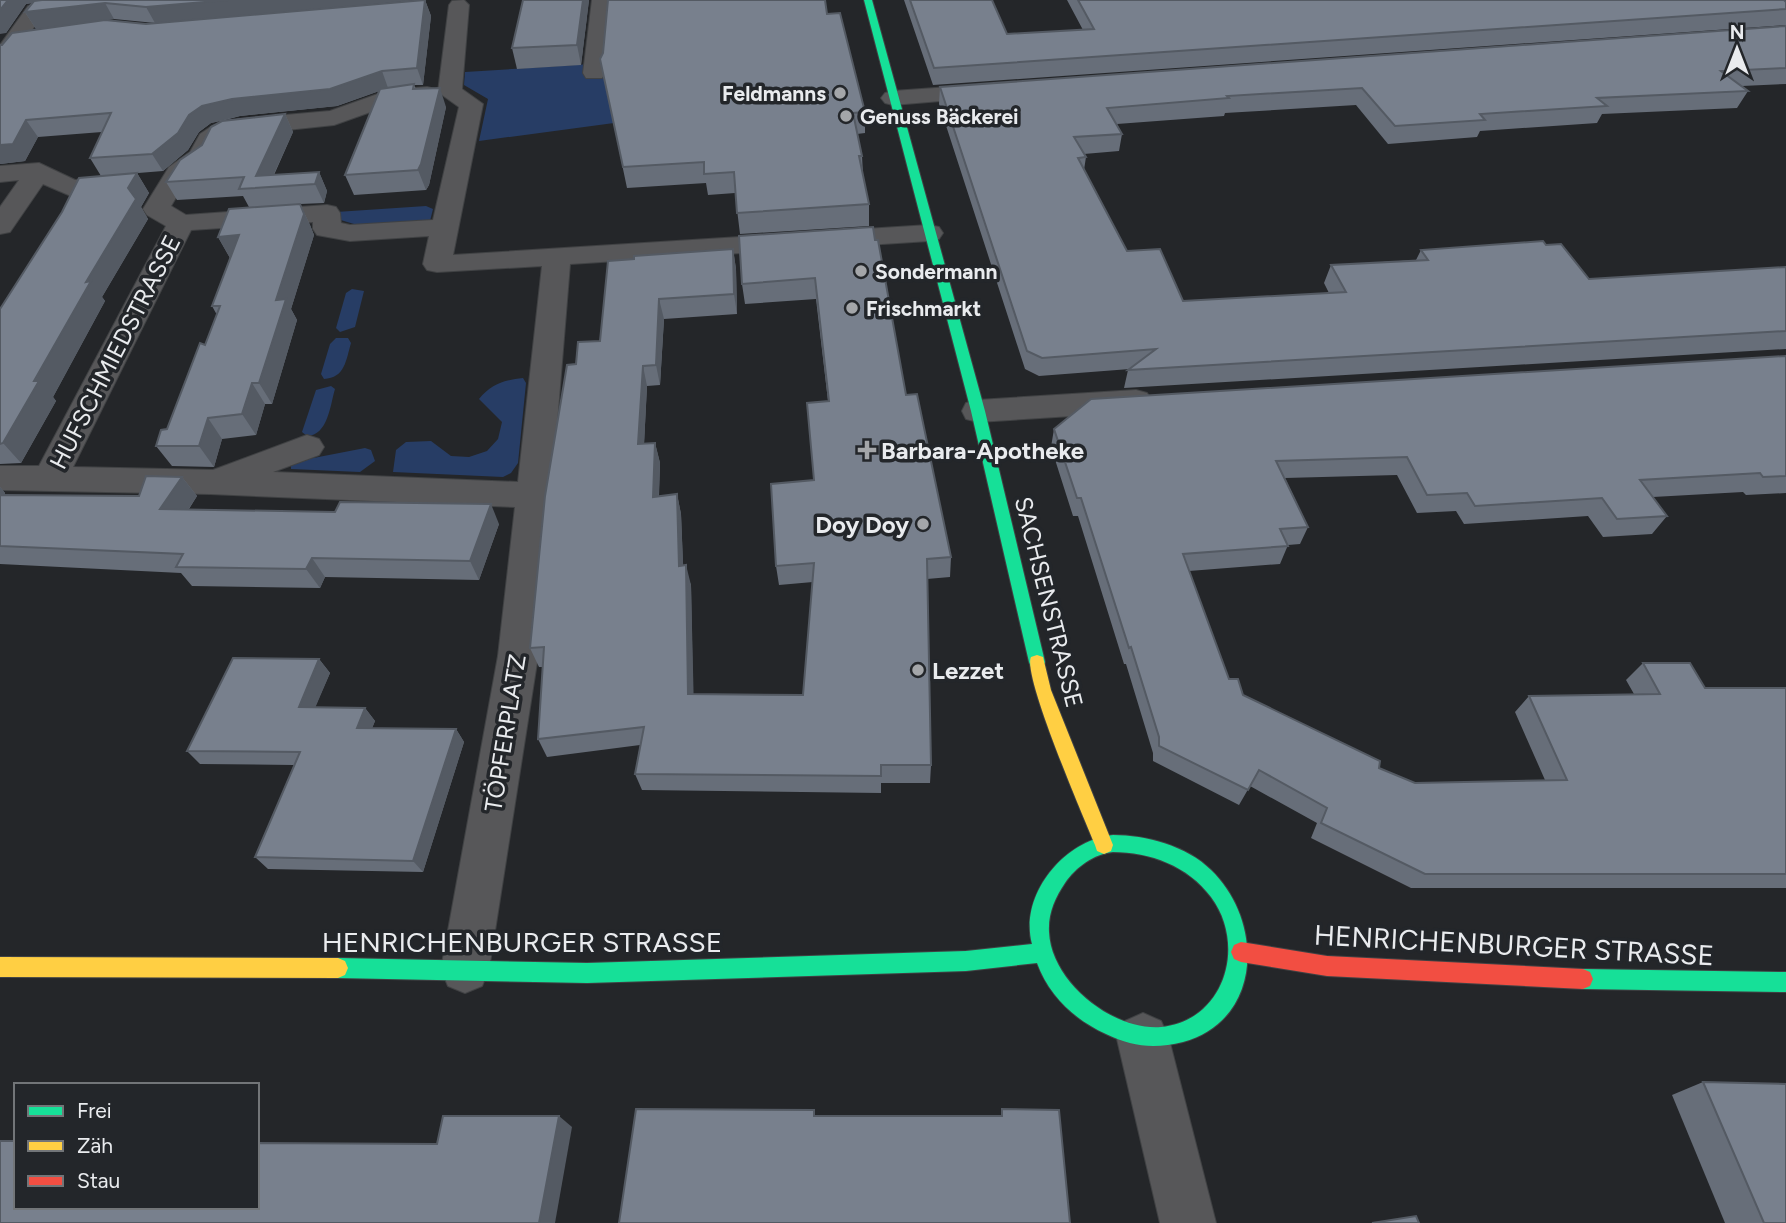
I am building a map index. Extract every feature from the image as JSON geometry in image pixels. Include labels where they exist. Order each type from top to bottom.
[{"type":"main road","name":"SACHSENSTRASSE","points":[[868,0],[978,411],[1026,606],[1043,690],[1104,845]]},
{"type":"main road","points":[[1141,844],[1177,857],[1210,880],[1232,915],[1241,952],[1235,988],[1214,1017],[1182,1036],[1143,1039],[1099,1024],[1063,993],[1043,953],[1039,916],[1051,883],[1073,859],[1104,845],[1141,844]]},
{"type":"main road","name":"HENRICHENBURGER STRASSE","points":[[1241,952],[1327,966],[1630,981],[1786,982]]},
{"type":"main road","name":"HENRICHENBURGER STRASSE","points":[[0,967],[614,972],[966,961],[1043,953]]},
{"type":"street","points":[[5,14],[101,0]]},
{"type":"street","points":[[594,73],[601,0]]},
{"type":"street","points":[[431,8],[464,3],[450,92]]},
{"type":"street","points":[[0,61],[6,42],[35,10]]},
{"type":"street","points":[[6,42],[38,38]]},
{"type":"street","points":[[893,98],[1016,89]]},
{"type":"street","points":[[446,227],[350,233],[327,229],[327,213],[181,223],[156,209],[178,172],[201,156],[208,139],[221,131],[241,126],[334,118],[389,97],[450,92],[471,104],[446,227],[437,264],[484,267],[557,257],[929,233]]},
{"type":"street","points":[[0,174],[40,171],[71,188],[173,181]]},
{"type":"street","points":[[0,226],[40,171]]},
{"type":"street","name":"HUFSCHMIEDSTRASSE","points":[[49,480],[181,223]]},
{"type":"street","name":"TÖPFERPLATZ","points":[[465,969],[510,709],[534,495],[545,303],[557,257]]},
{"type":"street","points":[[978,411],[1168,399]]},
{"type":"street","points":[[210,482],[307,447]]},
{"type":"street","points":[[0,478],[210,482],[534,495]]},
{"type":"street","points":[[1143,1039],[1188,1223]]},
{"type":"shaded area","points":[[591,64],[602,68],[614,123],[479,141],[488,99],[464,85],[465,72]]},
{"type":"shaded area","points":[[426,206],[433,209],[430,221],[364,227],[334,218],[336,212]]},
{"type":"shaded area","points":[[352,289],[364,291],[355,327],[340,332],[336,328],[346,293]]},
{"type":"shaded area","points":[[336,338],[348,338],[351,343],[348,356],[340,372],[324,379],[321,374],[330,344]]},
{"type":"shaded area","points":[[523,378],[526,383],[518,463],[511,473],[503,477],[393,472],[396,450],[406,442],[431,441],[451,456],[469,457],[487,451],[498,439],[502,422],[479,399],[498,384]]},
{"type":"shaded area","points":[[331,386],[335,389],[324,425],[320,431],[307,436],[302,432],[316,390]]},
{"type":"shaded area","points":[[365,448],[371,450],[375,461],[360,472],[291,469],[291,465],[298,461]]},
{"type":"building","points":[[0,0],[8,0],[0,10]]},
{"type":"building","points":[[228,0],[146,7],[105,3],[25,12],[34,1]]},
{"type":"building","points":[[425,0],[417,68],[382,71],[330,89],[232,99],[202,106],[189,115],[178,133],[152,154],[90,158],[111,113],[26,120],[13,144],[0,145],[0,45],[12,33],[105,20],[146,24]]},
{"type":"building","points":[[523,0],[583,0],[577,45],[512,48]]},
{"type":"building","points":[[608,0],[825,0],[827,14],[840,13],[865,112],[853,113],[869,204],[737,213],[734,172],[704,174],[704,162],[623,167],[600,59],[603,53]]},
{"type":"building","points":[[910,0],[992,0],[1007,34],[1094,29],[1078,0],[1784,0],[1786,9],[934,68]]},
{"type":"building","points":[[1786,26],[1786,68],[1721,71],[1748,91],[1597,98],[1607,106],[1480,114],[1485,120],[1395,126],[1362,88],[1227,96],[1229,98],[1107,108],[1122,134],[1074,137],[1086,157],[1078,158],[1127,251],[1160,249],[1183,301],[1346,292],[1331,265],[1428,260],[1421,250],[1543,241],[1546,245],[1561,244],[1589,279],[1786,267],[1786,331],[1128,370],[1156,349],[1042,358],[1027,351],[940,87]]},
{"type":"building","points":[[414,84],[413,89],[440,88],[418,170],[345,175],[380,89]]},
{"type":"building","points":[[285,114],[256,176],[319,172],[315,184],[239,189],[244,177],[166,182],[180,160],[202,145],[211,127],[222,121]]},
{"type":"building","points":[[137,173],[128,188],[136,199],[86,282],[91,281],[34,381],[39,381],[0,444],[0,309],[62,212],[79,178]]},
{"type":"building","points":[[300,204],[304,214],[276,300],[286,299],[259,383],[252,383],[242,414],[208,418],[199,446],[156,446],[161,430],[167,429],[200,343],[205,345],[220,306],[212,306],[239,235],[218,237],[229,209]]},
{"type":"building","points":[[873,227],[875,240],[878,240],[906,395],[917,394],[951,557],[927,559],[931,765],[881,765],[881,776],[635,774],[644,727],[538,739],[544,647],[530,648],[545,496],[567,365],[576,364],[578,342],[600,341],[608,261],[634,259],[634,256],[733,249],[734,294],[659,299],[656,365],[643,366],[638,444],[655,443],[653,497],[677,494],[679,566],[686,565],[688,694],[803,695],[814,563],[776,566],[771,484],[814,480],[807,403],[829,401],[815,278],[742,284],[739,236]]},
{"type":"building","points":[[1786,356],[1786,476],[1763,477],[1760,473],[1640,480],[1667,516],[1617,519],[1602,498],[1475,506],[1467,493],[1427,495],[1407,457],[1276,461],[1308,527],[1280,529],[1288,546],[1183,554],[1229,679],[1238,679],[1243,695],[1380,761],[1379,768],[1415,783],[1567,780],[1529,696],[1660,694],[1643,663],[1690,663],[1705,688],[1786,688],[1786,874],[1425,874],[1321,823],[1327,808],[1259,770],[1248,790],[1159,746],[1159,737],[1131,647],[1129,648],[1081,498],[1077,498],[1054,429],[1091,399]]},
{"type":"building","points":[[146,476],[182,477],[160,509],[335,512],[340,502],[491,504],[470,561],[312,558],[306,569],[176,567],[183,554],[0,546],[0,495],[139,496]]},
{"type":"building","points":[[233,658],[319,659],[299,707],[365,708],[357,728],[456,729],[413,861],[255,857],[300,752],[187,751]]},
{"type":"building","points":[[1703,1082],[1786,1084],[1786,1223],[1764,1223]]},
{"type":"building","points":[[636,1109],[814,1110],[814,1116],[1002,1116],[1002,1109],[1059,1110],[1070,1223],[619,1223]]},
{"type":"building","points":[[443,1116],[559,1116],[539,1223],[0,1223],[0,1141],[14,1141],[14,1209],[259,1209],[259,1143],[437,1144]]},
{"type":"building","points":[[1416,1216],[1419,1223],[1372,1223]]},
{"type":"traffic: fast","points":[[868,0],[978,411],[1037,662]]},
{"type":"traffic: fast","points":[[1141,844],[1181,860],[1203,874],[1218,891],[1236,932],[1236,977],[1228,997],[1214,1014],[1195,1028],[1160,1037],[1126,1033],[1094,1018],[1067,994],[1048,965],[1039,933],[1043,900],[1067,866],[1087,852],[1104,845],[1141,844]]},
{"type":"traffic: fast","points":[[338,968],[587,973],[966,961],[1043,953]]},
{"type":"traffic: fast","points":[[1583,979],[1786,982]]},
{"type":"traffic: slow","points":[[1037,662],[1043,690],[1104,845]]},
{"type":"traffic: slow","points":[[0,967],[338,968]]},
{"type":"traffic: jam","points":[[1241,952],[1327,966],[1583,979]]},
{"type":"place","name":"Feldmanns","points":[[840,93]]},
{"type":"place","name":"Genuss Bäckerei","points":[[846,116]]},
{"type":"place","name":"Sondermann","points":[[861,271]]},
{"type":"place","name":"Frischmarkt","points":[[852,308]]},
{"type":"place","name":"Barbara-Apotheke","points":[[867,450]]},
{"type":"place","name":"Doy Doy","points":[[923,524]]},
{"type":"place","name":"Lezzet","points":[[918,670]]}]
